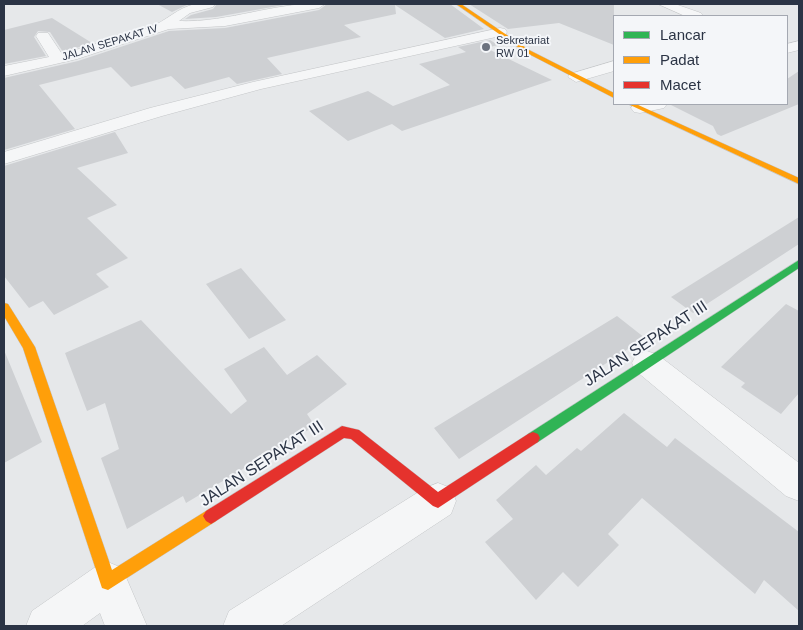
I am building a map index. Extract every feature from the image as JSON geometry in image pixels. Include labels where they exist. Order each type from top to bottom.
[{"type":"street","name":"JALAN SEPAKAT IV","points":[[4,71],[58,59],[118,42],[167,25],[185,10],[209,4]]},
{"type":"street","points":[[167,25],[212,24],[320,4]]},
{"type":"street","points":[[458,4],[527,50],[613,96]]},
{"type":"street","points":[[664,4],[693,15]]},
{"type":"street","points":[[315,58],[487,23]]},
{"type":"street","points":[[4,158],[156,112],[259,85],[500,32]]},
{"type":"street","points":[[43,36],[58,59]]},
{"type":"street","points":[[576,77],[613,66]]},
{"type":"street","points":[[635,106],[799,181]]},
{"type":"street","name":"JALAN SEPAKAT III","points":[[108,582],[342,432],[354,434],[438,501],[799,263]]},
{"type":"street","points":[[4,308],[29,348],[108,582],[126,626]]},
{"type":"street","points":[[647,363],[799,484]]},
{"type":"street","points":[[244,626],[438,501]]},
{"type":"street","points":[[47,626],[108,582]]},
{"type":"building","points":[[157,4],[189,4],[172,12]]},
{"type":"building","points":[[217,4],[289,4],[216,17],[185,19],[191,15],[213,9]]},
{"type":"building","points":[[327,4],[450,4],[484,29],[445,38],[395,5],[396,14],[344,25],[361,37],[267,58],[282,74],[237,84],[229,77],[185,89],[171,76],[131,87],[111,67],[39,85],[75,129],[4,150],[4,78],[78,61],[169,31],[225,28],[319,10]]},
{"type":"building","points":[[469,4],[614,4],[613,45],[559,23],[508,29]]},
{"type":"building","points":[[52,18],[92,43],[63,52],[50,32],[38,31],[34,37],[46,56],[4,64],[4,30]]},
{"type":"building","points":[[490,40],[498,45],[486,48],[552,80],[402,131],[392,124],[348,141],[309,111],[368,91],[393,106],[450,85],[419,64],[466,52],[458,47]]},
{"type":"building","points":[[799,71],[799,104],[721,136],[717,134],[713,126],[671,105],[788,105],[788,78]]},
{"type":"building","points":[[115,132],[128,153],[77,168],[117,205],[87,218],[128,258],[96,274],[109,287],[54,315],[43,301],[29,308],[4,276],[4,166]]},
{"type":"building","points":[[799,217],[799,244],[693,313],[671,297]]},
{"type":"building","points":[[241,268],[286,320],[249,339],[206,284]]},
{"type":"building","points":[[786,304],[799,311],[799,393],[781,414],[741,387],[745,383],[721,367]]},
{"type":"building","points":[[617,316],[645,338],[459,459],[434,428]]},
{"type":"building","points":[[141,320],[231,414],[247,401],[224,369],[264,347],[287,375],[317,355],[347,384],[307,414],[315,426],[186,503],[183,496],[127,529],[101,458],[119,449],[105,403],[87,411],[65,353]]},
{"type":"building","points":[[4,350],[42,442],[4,463]]},
{"type":"building","points":[[624,413],[667,447],[675,438],[799,532],[799,611],[764,580],[755,594],[642,498],[608,534],[619,545],[578,587],[563,572],[536,600],[485,542],[513,519],[496,500],[536,465],[546,475],[577,448],[581,451]]},
{"type":"traffic: fast","points":[[533,438],[799,263]]},
{"type":"traffic: slow","points":[[458,4],[527,51],[613,95]]},
{"type":"traffic: slow","points":[[633,105],[799,181]]},
{"type":"traffic: slow","points":[[4,307],[29,347],[108,582],[211,516]]},
{"type":"traffic: jam","points":[[211,516],[342,432],[354,434],[438,501],[533,438]]},
{"type":"place","name":"Sekretariat RW 01","points":[[486,47]]}]
